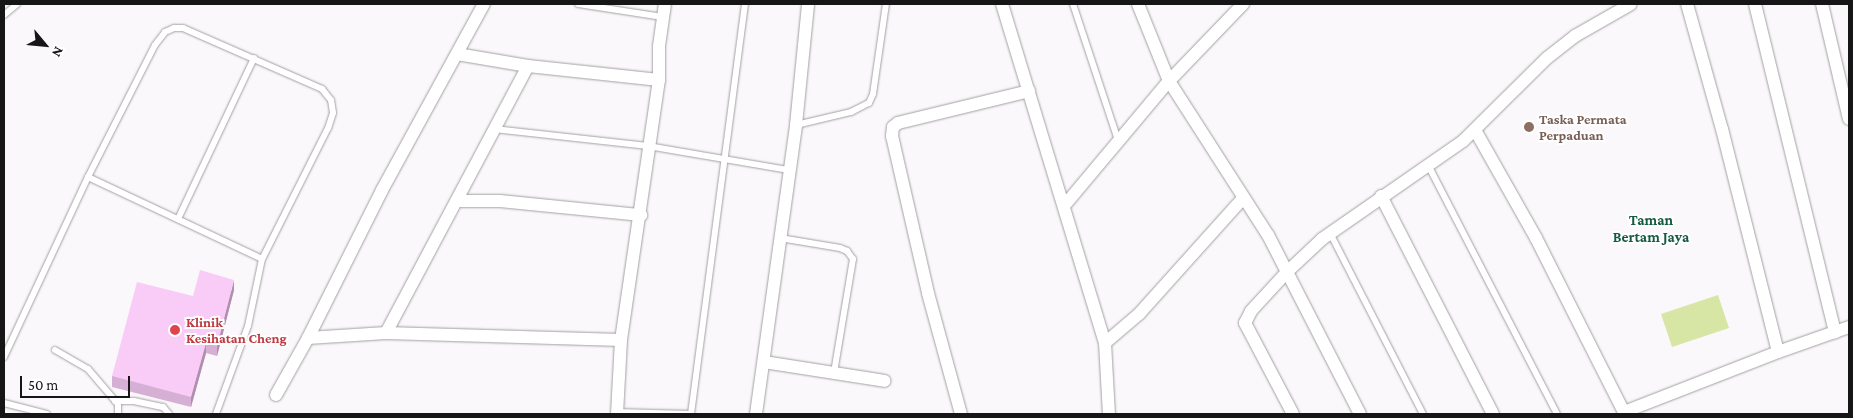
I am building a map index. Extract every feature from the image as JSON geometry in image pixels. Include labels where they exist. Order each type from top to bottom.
[{"type":"street","points":[[276,395],[308,338],[382,190],[484,4]]},
{"type":"street","points":[[618,413],[621,340],[659,80],[659,46],[665,4]]},
{"type":"street","points":[[756,414],[796,125],[808,4]]},
{"type":"street","points":[[1002,4],[1105,343],[1109,414]]},
{"type":"street","points":[[1138,4],[1169,81],[1268,236],[1360,414]]},
{"type":"street","points":[[1064,206],[1169,81],[1243,4]]},
{"type":"street","points":[[1293,414],[1245,323],[1251,311],[1287,272],[1330,233],[1463,141],[1547,58],[1575,36],[1631,4]]},
{"type":"street","points":[[1687,4],[1722,129],[1778,352]]},
{"type":"street","points":[[1755,4],[1835,332]]},
{"type":"street","points":[[1822,4],[1847,103],[1849,119]]},
{"type":"street","points":[[458,54],[528,66],[659,80]]},
{"type":"street","points":[[386,333],[458,201],[528,66]]},
{"type":"street","points":[[961,414],[928,293],[892,136],[893,127],[898,123],[1029,91]]},
{"type":"street","points":[[1475,130],[1536,238],[1625,413],[1778,352],[1849,327]]},
{"type":"street","points":[[1381,196],[1493,414]]},
{"type":"street","points":[[1105,343],[1139,314],[1242,198]]},
{"type":"street","points":[[458,201],[500,201],[640,214]]},
{"type":"street","points":[[308,338],[386,333],[621,340]]},
{"type":"street","points":[[764,362],[885,381]]},
{"type":"lane","points":[[4,15],[17,4]]},
{"type":"lane","points":[[578,4],[663,18]]},
{"type":"lane","points":[[618,413],[690,414],[745,4]]},
{"type":"lane","points":[[796,125],[851,112],[869,102],[873,94],[886,4]]},
{"type":"lane","points":[[1073,4],[1118,140]]},
{"type":"lane","points":[[4,357],[88,176],[155,45],[165,32],[174,28],[183,28],[322,89],[331,100],[333,112],[328,128],[262,259],[248,326],[216,414]]},
{"type":"lane","points":[[178,219],[254,58]]},
{"type":"lane","points":[[494,129],[648,146],[789,170]]},
{"type":"lane","points":[[1428,165],[1557,414]]},
{"type":"lane","points":[[88,176],[262,259]]},
{"type":"lane","points":[[1330,233],[1423,414]]},
{"type":"lane","points":[[780,238],[840,248],[847,251],[853,259],[834,373]]},
{"type":"lane","points":[[55,350],[88,369],[118,404],[118,414]]},
{"type":"lane","points":[[115,401],[163,407],[169,414]]},
{"type":"lane","points":[[4,403],[47,414]]},
{"type":"green space","points":[[1718,295],[1729,328],[1672,347],[1661,314]]},
{"type":"building","name":"Klinik Kesihatan Cheng","points":[[200,270],[234,280],[217,346],[206,343],[191,397],[112,376],[137,282],[193,296]]},
{"type":"place","name":"Taska Permata Perpaduan","points":[[1529,127]]},
{"type":"place","name":"Klinik Kesihatan Cheng","points":[[175,330]]},
{"type":"district","name":"Taman Bertam Jaya","points":[[1651,228]]}]
